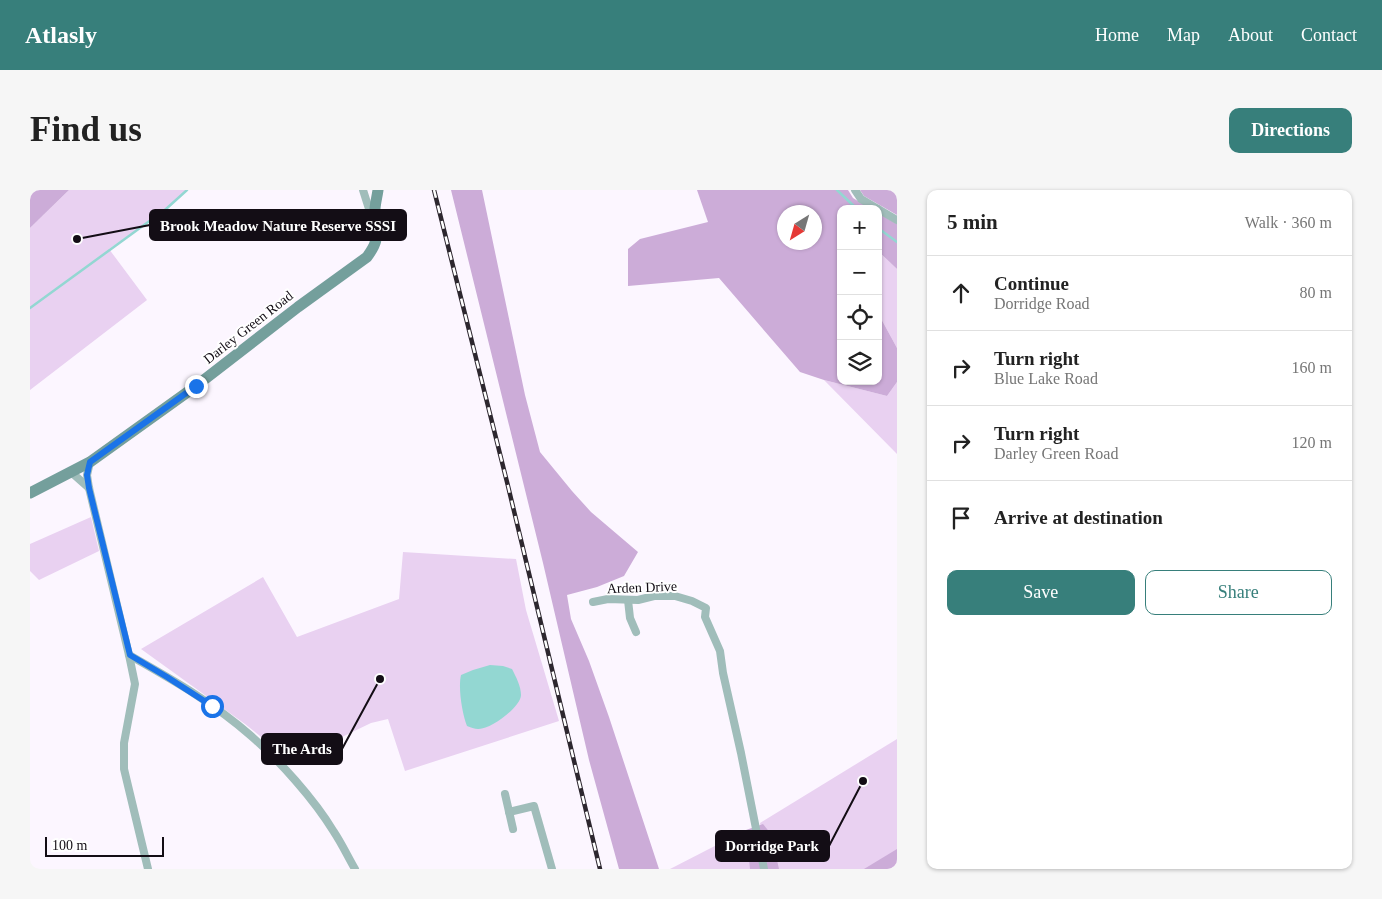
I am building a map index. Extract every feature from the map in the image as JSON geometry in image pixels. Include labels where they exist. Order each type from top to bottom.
[{"type":"street","points":[[363,190],[370,212],[374,214]]},
{"type":"street","name":"Darley Green Road","points":[[30,493],[90,462],[196,386],[298,307],[367,257],[374,248],[377,236],[374,214],[378,190]]},
{"type":"street","points":[[855,190],[861,199],[871,205]]},
{"type":"street","points":[[882,211],[897,220]]},
{"type":"street","points":[[90,462],[87,475],[89,488],[130,655],[134,684],[124,743],[124,769],[148,869]]},
{"type":"street","points":[[71,472],[89,488]]},
{"type":"street","name":"Arden Drive","points":[[593,602],[608,599],[638,600],[654,596],[675,596],[706,608],[705,617],[718,649],[764,869]]},
{"type":"street","points":[[628,600],[630,618],[636,632]]},
{"type":"street","points":[[130,655],[212,706],[249,734],[300,786],[334,832],[355,869]]},
{"type":"street","points":[[505,794],[513,829]]},
{"type":"street","points":[[509,812],[534,806],[552,869]]},
{"type":"shaded area","points":[[30,190],[69,190],[30,228]]},
{"type":"shaded area","points":[[69,190],[187,190],[166,209],[109,249],[147,300],[30,390],[30,228]]},
{"type":"shaded area","points":[[451,190],[482,190],[525,395],[540,452],[591,512],[638,552],[624,576],[597,587],[567,595],[571,619],[589,661],[609,717],[659,869],[619,869],[589,760],[543,563]]},
{"type":"shaded area","points":[[697,190],[848,190],[853,198],[864,205],[837,205],[837,383],[800,372],[719,278],[628,286],[628,249],[640,239],[708,222]]},
{"type":"shaded area","points":[[860,190],[894,190],[897,194],[897,215],[882,205],[864,196]]},
{"type":"shaded area","points":[[882,215],[897,224],[897,269],[882,255]]},
{"type":"shaded area","points":[[882,255],[897,269],[897,348],[882,320]]},
{"type":"shaded area","points":[[882,320],[897,348],[897,382],[887,396],[844,385],[882,385]]},
{"type":"shaded area","points":[[824,380],[837,383],[837,385],[887,396],[897,382],[897,454]]},
{"type":"shaded area","points":[[91,517],[99,551],[39,580],[30,571],[30,544]]},
{"type":"shaded area","points":[[403,552],[516,559],[526,610],[559,721],[405,771],[388,719],[371,723],[288,763],[274,747],[245,724],[141,649],[263,577],[297,637],[399,599]]},
{"type":"shaded area","points":[[490,665],[512,669],[519,685],[520,700],[511,711],[497,722],[490,726],[475,729],[467,726],[465,721],[460,693],[461,675]]},
{"type":"shaded area","points":[[897,739],[897,869],[768,869],[760,823]]},
{"type":"shaded area","points":[[763,824],[771,834],[779,869],[750,869],[746,830]]},
{"type":"shaded area","points":[[746,830],[759,869],[670,869]]},
{"type":"shaded area","points":[[897,849],[897,869],[864,869]]},
{"type":"waterway","points":[[30,308],[166,209],[187,190]]},
{"type":"waterway","points":[[837,190],[853,205]]},
{"type":"waterway","points":[[882,231],[897,242]]},
{"type":"railway","points":[[434,190],[508,486],[600,869]]},
{"type":"place","name":"Brook Meadow Nature Reserve SSSI","points":[[77,239]]},
{"type":"place","name":"The Ards","points":[[380,679]]},
{"type":"place","name":"Dorridge Park","points":[[863,781]]},
{"type":"route","points":[[196,386],[90,462],[87,475],[130,655],[212,706]]}]
